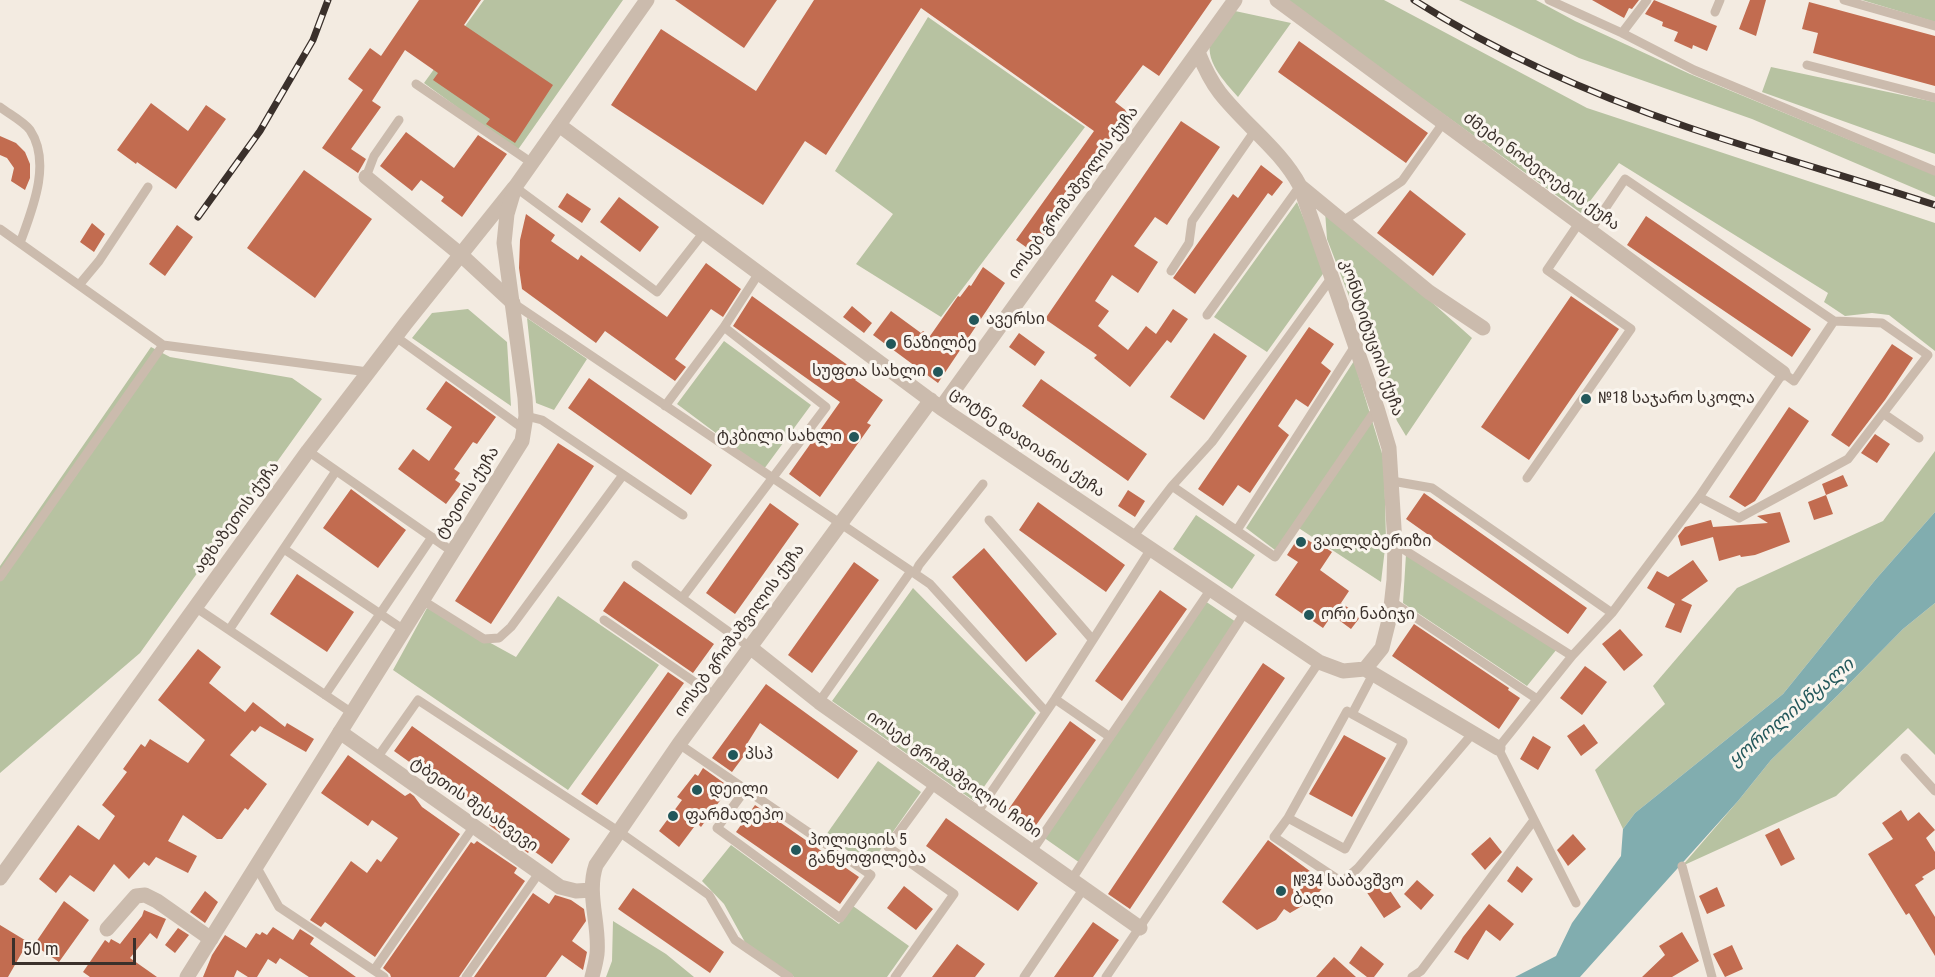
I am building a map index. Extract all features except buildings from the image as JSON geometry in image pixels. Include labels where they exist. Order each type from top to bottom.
[{"type":"street","name":"ტბეთის ქუჩა","points":[[187,977],[522,441],[525,422],[513,303],[504,243],[507,214],[515,187],[647,0]]},
{"type":"street","name":"იოსებ გრიშაშვილის ქუჩა","points":[[592,977],[597,953],[592,877],[596,865],[618,831],[840,525],[936,404],[1235,0]]},
{"type":"street","name":"ძმები ნობელების ქუჩა","points":[[1277,0],[1783,373]]},
{"type":"street","name":"კონსტიტუციის ქუჩა","points":[[1198,52],[1206,72],[1220,93],[1290,168],[1300,186],[1389,448],[1395,544],[1391,601],[1382,648],[1369,671]]},
{"type":"street","name":"ცოტნე დადიანის ქუჩა","points":[[559,125],[936,404],[1319,662],[1343,671],[1369,671],[1498,748]]},
{"type":"street","points":[[366,177],[460,255],[513,303]]},
{"type":"street","points":[[1300,186],[1429,292],[1483,328]]},
{"type":"street","name":"აფხაზეთის ქუჩა","points":[[0,878],[308,451],[515,187]]},
{"type":"street","name":"იოსებ გრიშაშვილის ჩიხი","points":[[751,648],[819,702],[1140,928]]},
{"type":"street","name":"ტბეთის შესახვევი","points":[[340,732],[560,887],[576,891],[592,890]]},
{"type":"street","points":[[107,929],[136,896],[145,895],[211,939]]},
{"type":"lane","points":[[1549,0],[1622,33],[1694,70],[1935,171]]},
{"type":"lane","points":[[1622,33],[1647,0]]},
{"type":"lane","points":[[1715,12],[1720,0]]},
{"type":"lane","points":[[1844,0],[1935,26]]},
{"type":"lane","points":[[1807,64],[1935,98]]},
{"type":"lane","points":[[416,84],[532,163]]},
{"type":"lane","points":[[0,107],[28,128],[38,146],[39,172],[31,212],[20,243]]},
{"type":"lane","points":[[366,177],[374,156],[399,120]]},
{"type":"lane","points":[[1343,221],[1402,181],[1443,123]]},
{"type":"lane","points":[[1171,272],[1189,243],[1192,221],[1256,129]]},
{"type":"lane","points":[[1527,478],[1631,329],[1547,270],[1625,179],[1834,321],[1882,323],[1928,354],[1848,459],[1739,518],[1699,497]]},
{"type":"lane","points":[[1207,315],[1300,186]]},
{"type":"lane","points":[[515,187],[657,292],[704,232]]},
{"type":"lane","points":[[79,285],[99,261],[148,188]]},
{"type":"lane","points":[[0,229],[163,345],[368,372]]},
{"type":"lane","points":[[665,406],[724,327],[759,273]]},
{"type":"lane","points":[[1133,537],[1172,486],[1212,442],[1332,277]]},
{"type":"lane","points":[[513,303],[930,584],[1046,712]]},
{"type":"lane","points":[[1576,903],[1498,748],[1572,656],[1612,613],[1699,497],[1783,373],[1794,381],[1834,321]]},
{"type":"lane","points":[[682,598],[826,406],[724,327]]},
{"type":"lane","points":[[396,337],[525,422],[542,420],[683,515]]},
{"type":"lane","points":[[0,577],[163,345]]},
{"type":"lane","points":[[1237,531],[1355,346]]},
{"type":"lane","points":[[1172,486],[1275,557],[1377,408]]},
{"type":"lane","points":[[1884,414],[1919,438]]},
{"type":"lane","points":[[308,451],[453,552]]},
{"type":"lane","points":[[229,630],[336,471]]},
{"type":"lane","points":[[422,600],[484,639],[499,638],[512,627],[623,475]]},
{"type":"lane","points":[[1392,481],[1432,488],[1612,613]]},
{"type":"lane","points":[[819,702],[913,572],[983,484]]},
{"type":"lane","points":[[989,520],[1092,639]]},
{"type":"lane","points":[[325,695],[432,537]]},
{"type":"lane","points":[[1395,544],[1572,656]]},
{"type":"lane","points":[[284,549],[404,630]]},
{"type":"lane","points":[[977,813],[1055,699],[1151,549]]},
{"type":"lane","points":[[636,565],[751,648]]},
{"type":"lane","points":[[1032,851],[1211,589]]},
{"type":"lane","points":[[1391,601],[1537,699]]},
{"type":"lane","points":[[195,607],[352,713]]},
{"type":"lane","points":[[1024,977],[1078,884],[1245,612]]},
{"type":"lane","points":[[604,620],[715,696]]},
{"type":"lane","points":[[1107,977],[1319,662]]},
{"type":"lane","points":[[1352,714],[1369,671]]},
{"type":"lane","points":[[1055,699],[1110,737]]},
{"type":"lane","points":[[377,758],[418,700],[618,831],[709,895],[735,940],[789,977]]},
{"type":"lane","points":[[1288,818],[1344,849],[1402,742],[1347,711],[1288,818],[1274,837],[1342,882],[1358,868],[1473,733]]},
{"type":"lane","points":[[679,744],[746,789],[871,875],[840,918],[717,828],[746,789]]},
{"type":"lane","points":[[1905,758],[1935,791]]},
{"type":"lane","points":[[895,977],[954,894],[888,847],[935,783]]},
{"type":"lane","points":[[1412,977],[1421,971],[1534,820]]},
{"type":"lane","points":[[374,970],[474,826]]},
{"type":"lane","points":[[1682,866],[1712,977]]},
{"type":"lane","points":[[256,867],[279,907],[384,977]]},
{"type":"lane","points":[[466,977],[539,873]]},
{"type":"green space","points":[[484,0],[623,0],[517,151],[424,83]]},
{"type":"green space","points":[[1285,0],[1384,0],[1587,108],[1935,223],[1935,351],[1889,315],[1872,313],[1845,316],[1824,302],[1828,293],[1619,163],[1581,213]]},
{"type":"green space","points":[[1459,0],[1536,0],[1575,21],[1690,74],[1935,175],[1935,197],[1752,119],[1579,58]]},
{"type":"green space","points":[[1862,0],[1935,0],[1935,22]]},
{"type":"green space","points":[[1235,11],[1291,23],[1238,97],[1216,70],[1210,54],[1212,37]]},
{"type":"green space","points":[[928,17],[1085,127],[941,317],[856,264],[893,214],[835,171]]},
{"type":"green space","points":[[1771,67],[1935,102],[1935,154],[1762,92]]},
{"type":"green space","points":[[1297,202],[1325,271],[1267,352],[1214,317]]},
{"type":"green space","points":[[1325,211],[1336,217],[1472,338],[1406,436],[1397,421],[1327,239]]},
{"type":"green space","points":[[468,309],[507,342],[511,406],[412,338],[432,313]]},
{"type":"green space","points":[[527,318],[587,359],[554,410],[536,403]]},
{"type":"green space","points":[[724,341],[811,405],[764,469],[677,404]]},
{"type":"green space","points":[[151,347],[170,357],[292,378],[322,399],[140,653],[0,773],[0,566]]},
{"type":"green space","points":[[1354,361],[1384,460],[1386,540],[1381,582],[1294,525],[1275,550],[1246,528]]},
{"type":"green space","points":[[1935,451],[1935,512],[1876,579],[1783,694],[1635,813],[1623,829],[1595,770],[1665,704],[1653,686],[1737,588],[1883,521]]},
{"type":"green space","points":[[1196,515],[1255,555],[1232,589],[1173,549]]},
{"type":"green space","points":[[1406,554],[1557,649],[1527,686],[1403,603]]},
{"type":"green space","points":[[913,588],[1036,713],[974,801],[832,701]]},
{"type":"green space","points":[[558,596],[659,665],[568,790],[393,670],[427,608],[516,657]]},
{"type":"green space","points":[[1205,601],[1236,622],[1080,863],[1043,837]]},
{"type":"green space","points":[[1935,603],[1935,755],[1908,728],[1836,796],[1682,866],[1771,760],[1903,629]]},
{"type":"green space","points":[[878,761],[921,792],[869,866],[826,835]]},
{"type":"green space","points":[[731,845],[839,924],[853,906],[909,946],[887,977],[794,977],[746,944],[724,904],[702,881]]},
{"type":"green space","points":[[613,921],[666,954],[694,977],[606,977],[612,961]]},
{"type":"water","name":"ყოროლისწყალი","points":[[1935,512],[1935,603],[1903,629],[1771,760],[1738,801],[1580,977],[1515,977],[1556,956],[1572,923],[1621,856],[1623,829],[1635,813],[1783,694],[1876,579]]},
{"type":"railway","points":[[198,217],[260,131],[313,40],[328,0]]},
{"type":"railway","points":[[1414,0],[1512,55],[1582,87],[1652,115],[1935,205]]},
{"type":"place","name":"ავერსი","points":[[974,320]]},
{"type":"place","name":"ნაზილბე","points":[[891,344]]},
{"type":"place","name":"სუფთა სახლი","points":[[938,372]]},
{"type":"place","name":"№18 საჯარო სკოლა","points":[[1586,399]]},
{"type":"place","name":"ტკბილი სახლი","points":[[854,437]]},
{"type":"place","name":"ვაილდბერიზი","points":[[1301,542]]},
{"type":"place","name":"ორი ნაბიჯი","points":[[1309,615]]},
{"type":"place","name":"პსპ","points":[[733,755]]},
{"type":"place","name":"დეილი","points":[[697,790]]},
{"type":"place","name":"ფარმადეპო","points":[[673,816]]},
{"type":"place","name":"პოლიციის 5 განყოფილება","points":[[796,850]]},
{"type":"place","name":"№34 საბავშვო ბაღი","points":[[1281,891]]}]
